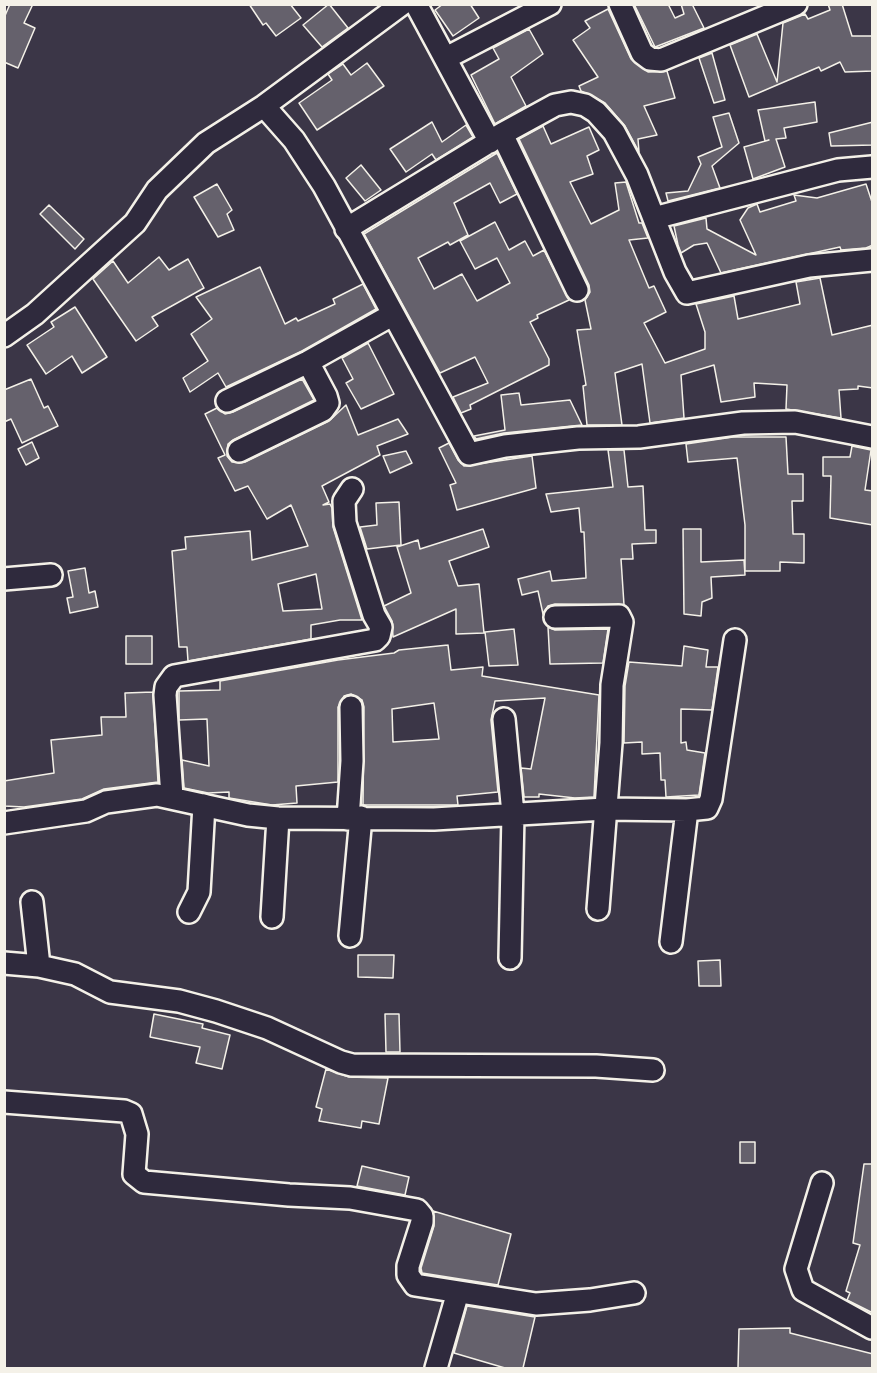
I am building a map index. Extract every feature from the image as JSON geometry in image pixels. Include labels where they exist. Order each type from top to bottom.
[{"type":"street","points":[[4,336],[35,314],[135,223],[157,190],[206,143],[264,106],[402,4]]},
{"type":"street","points":[[416,4],[446,58],[496,138],[577,290]]},
{"type":"street","points":[[446,58],[550,4]]},
{"type":"street","points":[[620,4],[642,53],[650,59],[661,60],[796,4]]},
{"type":"street","points":[[346,229],[496,138],[555,105],[571,102],[585,105],[596,112],[614,132],[637,175],[675,272],[687,293],[809,266],[873,260]]},
{"type":"street","points":[[264,106],[294,140],[434,388],[464,448],[471,455],[505,446],[578,438],[639,437],[743,423],[795,422],[873,437]]},
{"type":"street","points":[[654,218],[838,170],[873,167]]},
{"type":"street","points":[[227,401],[308,362],[392,315]]},
{"type":"street","points":[[239,451],[323,410],[328,403],[326,396],[308,362]]},
{"type":"street","points":[[172,796],[165,695],[166,687],[174,676],[375,640],[379,636],[381,627],[374,615],[345,523],[344,501],[352,489]]},
{"type":"street","points":[[4,579],[51,575]]},
{"type":"street","points":[[555,618],[619,616],[622,622],[612,685],[612,743],[598,909]]},
{"type":"street","points":[[4,823],[86,810],[105,802],[157,795],[172,796],[248,815],[278,818],[434,819],[605,809],[708,808],[735,640]]},
{"type":"street","points":[[350,936],[355,818],[351,707]]},
{"type":"street","points":[[504,719],[513,814],[510,958]]},
{"type":"street","points":[[189,912],[199,892],[204,805]]},
{"type":"street","points":[[671,942],[687,810]]},
{"type":"street","points":[[272,917],[278,818]]},
{"type":"street","points":[[32,902],[39,966]]},
{"type":"street","points":[[4,963],[39,966],[75,974],[110,992],[179,1001],[216,1011],[267,1028],[346,1064],[363,1066],[419,1063],[596,1066],[653,1070]]},
{"type":"street","points":[[4,1102],[124,1111],[131,1114],[137,1134],[134,1174],[144,1182],[350,1198],[417,1210],[420,1212],[422,1222],[408,1266],[408,1275],[415,1285],[536,1304],[590,1300],[634,1293]]},
{"type":"street","points":[[822,1183],[796,1269],[803,1290],[873,1328]]},
{"type":"street","points":[[436,1368],[458,1292]]},
{"type":"building","points":[[10,4],[33,4],[24,23],[35,28],[18,68],[4,62],[4,18]]},
{"type":"building","points":[[249,4],[290,4],[301,18],[276,36],[266,23],[263,25]]},
{"type":"building","points":[[329,4],[348,28],[322,47],[303,25]]},
{"type":"building","points":[[443,4],[470,4],[479,18],[453,36],[435,10]]},
{"type":"building","points":[[634,4],[668,4],[675,18],[684,14],[681,4],[692,4],[704,28],[655,47]]},
{"type":"building","points":[[828,4],[842,4],[852,36],[873,36],[873,71],[845,72],[840,62],[821,71],[819,67],[749,97],[730,45],[757,34],[777,82],[783,23],[805,14],[808,19],[830,10]]},
{"type":"building","points":[[608,9],[631,59],[648,72],[667,71],[675,98],[644,106],[657,135],[638,139],[639,152],[625,126],[605,103],[581,91],[579,86],[598,77],[573,40],[590,28],[585,21]]},
{"type":"building","points":[[529,29],[543,54],[511,77],[526,106],[495,124],[471,75],[499,59],[493,48]]},
{"type":"building","points":[[712,53],[725,100],[714,103],[699,58]]},
{"type":"building","points":[[367,63],[384,86],[317,130],[299,103],[332,80],[328,74],[343,64],[351,75]]},
{"type":"building","points":[[815,102],[817,122],[784,128],[786,138],[776,139],[785,167],[753,179],[744,147],[769,140],[765,141],[758,110]]},
{"type":"building","points":[[729,113],[739,143],[712,166],[720,188],[668,201],[666,193],[688,191],[701,164],[698,157],[722,147],[713,117]]},
{"type":"building","points":[[432,122],[442,142],[466,125],[473,137],[436,160],[432,154],[406,172],[390,149]]},
{"type":"building","points":[[873,122],[873,145],[831,146],[829,133]]},
{"type":"building","points":[[543,126],[551,144],[589,127],[599,150],[587,156],[593,174],[570,182],[591,224],[619,210],[615,183],[626,182],[639,223],[642,223],[648,238],[629,240],[649,288],[654,286],[666,312],[644,323],[665,363],[705,349],[705,332],[696,304],[734,296],[738,319],[800,304],[796,282],[820,278],[832,335],[873,325],[873,388],[858,386],[858,389],[839,390],[841,418],[786,409],[787,385],[754,383],[755,397],[721,402],[714,365],[681,375],[684,418],[650,423],[642,364],[615,373],[622,425],[587,425],[583,386],[586,385],[577,330],[591,329],[585,300],[590,292],[589,285],[519,139]]},
{"type":"building","points":[[497,153],[517,194],[500,203],[490,183],[454,203],[468,235],[450,245],[448,242],[418,258],[434,289],[462,274],[477,301],[510,283],[497,258],[475,269],[460,241],[495,222],[509,250],[525,241],[533,256],[544,250],[569,300],[537,315],[538,318],[530,322],[549,359],[549,365],[470,405],[471,409],[461,413],[453,397],[488,383],[475,357],[440,373],[364,234]]},
{"type":"building","points":[[361,165],[381,190],[365,201],[346,178]]},
{"type":"building","points":[[217,184],[232,210],[227,214],[234,230],[218,237],[194,197]]},
{"type":"building","points":[[866,184],[873,205],[873,245],[866,248],[841,250],[840,247],[721,273],[707,243],[694,245],[681,253],[678,245],[674,226],[706,218],[707,229],[756,255],[740,220],[748,208],[757,204],[760,212],[796,201],[794,195],[817,198]]},
{"type":"building","points":[[49,205],[84,239],[75,249],[40,214]]},
{"type":"building","points":[[159,257],[169,270],[188,259],[204,288],[152,317],[158,326],[136,341],[93,279],[113,261],[128,283]]},
{"type":"building","points":[[260,267],[285,324],[296,318],[298,321],[335,304],[333,299],[363,284],[376,309],[302,351],[226,387],[218,373],[190,392],[183,378],[208,361],[191,334],[212,319],[196,297]]},
{"type":"building","points":[[75,307],[107,357],[82,373],[72,356],[46,374],[27,345],[54,327],[51,322]]},
{"type":"building","points":[[368,343],[394,394],[361,409],[346,383],[353,379],[342,358]]},
{"type":"building","points":[[31,379],[44,408],[48,406],[58,426],[22,443],[11,419],[4,422],[4,390]]},
{"type":"building","points":[[302,379],[314,400],[233,440],[228,444],[227,456],[232,462],[245,462],[329,421],[346,405],[358,435],[398,419],[408,434],[377,446],[380,455],[322,486],[329,502],[323,505],[330,504],[332,508],[333,527],[362,620],[340,620],[311,625],[311,639],[188,661],[187,647],[179,647],[172,551],[186,549],[185,537],[250,531],[252,560],[308,546],[291,505],[267,519],[248,486],[235,491],[218,458],[225,455],[205,414],[217,408],[225,414]],"holes":[[[316,574],[322,609],[283,611],[278,584]]]},
{"type":"building","points":[[519,393],[521,405],[570,400],[582,425],[504,433],[476,439],[474,436],[505,430],[501,395]]},
{"type":"building","points":[[733,437],[786,437],[788,474],[803,474],[803,501],[792,501],[793,534],[804,534],[804,563],[780,562],[780,571],[745,571],[745,525],[737,458],[688,462],[686,444]]},
{"type":"building","points":[[32,442],[39,458],[26,465],[18,449]]},
{"type":"building","points":[[449,443],[464,466],[532,456],[536,488],[457,510],[450,485],[456,483],[439,448]]},
{"type":"building","points":[[852,446],[871,450],[865,490],[873,491],[873,525],[830,518],[831,476],[823,476],[823,457],[850,457]]},
{"type":"building","points":[[608,450],[624,450],[628,487],[643,486],[645,530],[656,530],[656,543],[632,544],[633,559],[621,559],[624,605],[555,604],[548,606],[543,614],[538,591],[522,595],[518,579],[550,571],[552,581],[586,578],[584,532],[581,532],[579,508],[551,512],[546,494],[613,487]]},
{"type":"building","points":[[406,451],[412,463],[390,473],[383,456]]},
{"type":"building","points":[[399,502],[401,545],[367,549],[360,527],[377,525],[376,503]]},
{"type":"building","points":[[483,529],[489,547],[449,561],[458,586],[479,584],[484,633],[456,634],[456,609],[393,637],[392,621],[384,606],[411,593],[397,547],[418,540],[420,549]]},
{"type":"building","points":[[683,529],[701,529],[701,562],[744,560],[745,575],[711,577],[712,598],[702,602],[701,616],[684,614]]},
{"type":"building","points":[[85,568],[89,593],[95,591],[98,607],[70,613],[67,598],[73,597],[68,571]]},
{"type":"building","points":[[548,627],[555,630],[608,629],[603,663],[550,664]]},
{"type":"building","points":[[514,629],[518,665],[489,666],[485,632]]},
{"type":"building","points":[[126,636],[152,636],[152,664],[126,664]]},
{"type":"building","points":[[448,645],[451,670],[483,667],[482,676],[599,695],[594,797],[575,798],[539,794],[539,797],[524,797],[521,768],[531,769],[545,698],[495,701],[491,720],[498,792],[457,796],[458,805],[363,805],[364,707],[362,700],[351,694],[344,696],[338,707],[338,782],[296,786],[297,803],[272,805],[229,798],[229,792],[208,793],[184,788],[182,760],[209,766],[207,719],[179,720],[179,691],[220,690],[220,681],[338,660],[394,653],[399,650]],"holes":[[[434,703],[439,739],[393,742],[392,709]]]},
{"type":"building","points":[[684,646],[708,650],[706,667],[718,667],[712,710],[681,709],[681,743],[686,742],[687,750],[705,753],[699,795],[666,797],[665,780],[661,780],[660,753],[642,754],[642,742],[624,743],[625,686],[629,662],[682,666]]},
{"type":"building","points":[[153,692],[158,782],[104,789],[82,799],[24,807],[4,806],[4,781],[54,773],[51,740],[102,735],[101,717],[126,717],[125,693]]},
{"type":"building","points":[[358,955],[394,955],[393,978],[358,977]]},
{"type":"building","points":[[720,960],[721,986],[699,986],[698,961]]},
{"type":"building","points":[[154,1014],[203,1024],[202,1028],[230,1035],[222,1069],[196,1063],[200,1047],[150,1037]]},
{"type":"building","points":[[385,1014],[399,1014],[400,1052],[386,1052]]},
{"type":"building","points":[[326,1069],[349,1077],[388,1078],[379,1124],[362,1121],[361,1128],[319,1121],[322,1109],[316,1107]]},
{"type":"building","points":[[740,1142],[755,1142],[755,1163],[740,1163]]},
{"type":"building","points":[[864,1164],[873,1164],[873,1313],[847,1300],[850,1293],[846,1291],[860,1245],[853,1243]]},
{"type":"building","points":[[362,1166],[409,1177],[405,1195],[357,1186]]},
{"type":"building","points":[[433,1211],[511,1234],[498,1285],[422,1273],[421,1268],[434,1226]]},
{"type":"building","points":[[467,1306],[535,1317],[523,1368],[505,1368],[454,1353]]},
{"type":"building","points":[[790,1328],[790,1333],[873,1354],[873,1368],[738,1368],[739,1329]]}]
